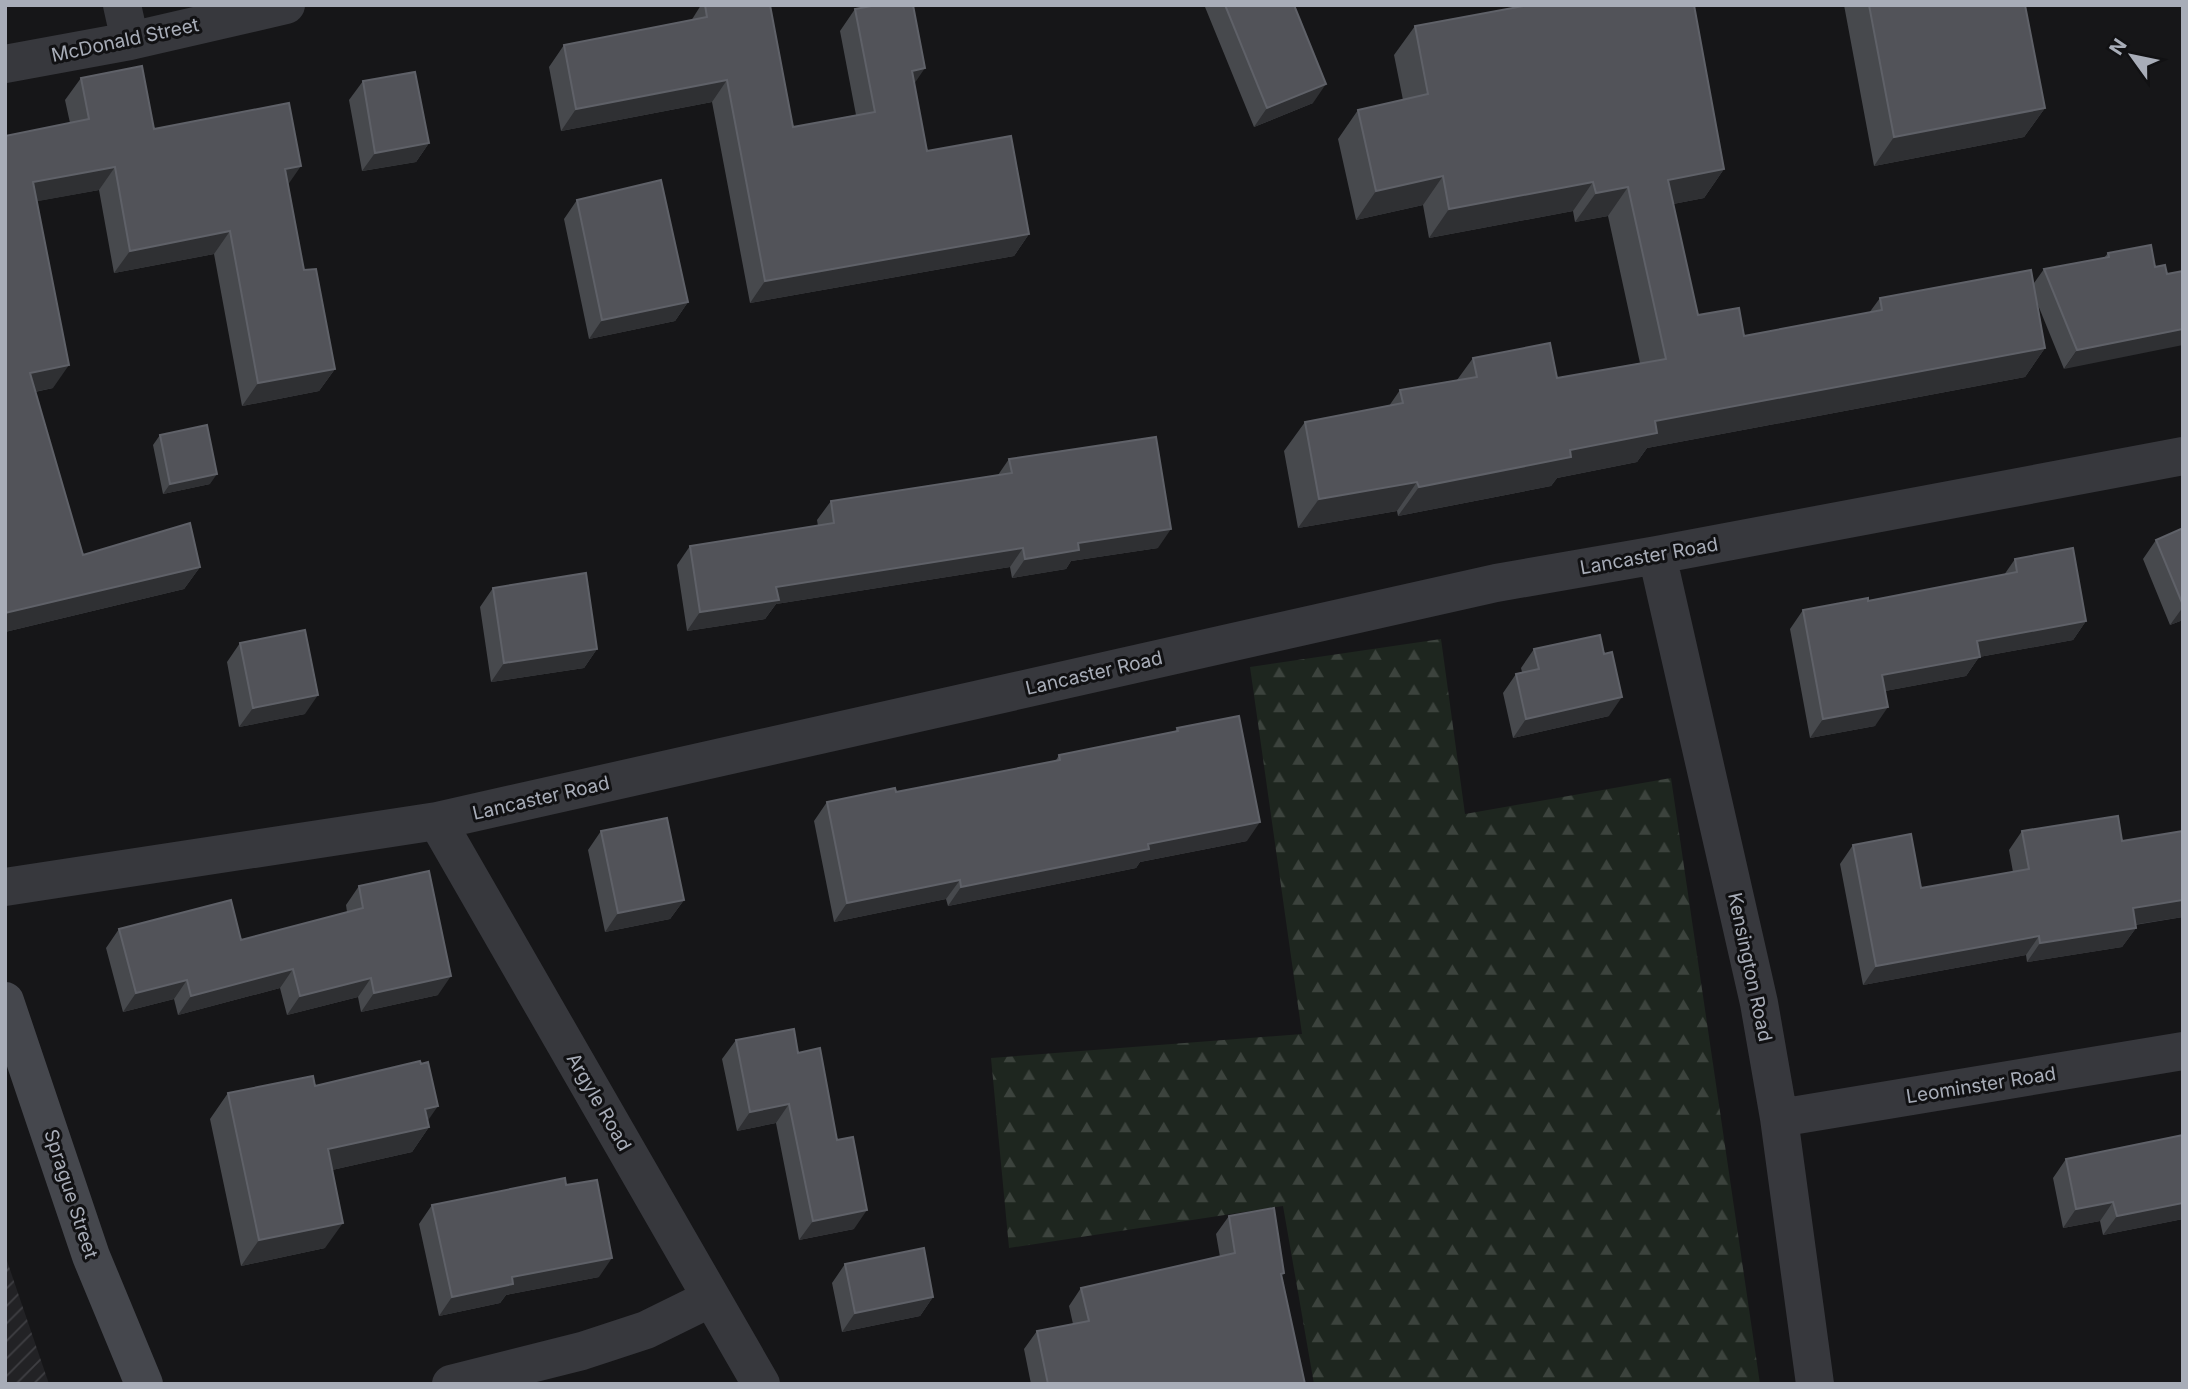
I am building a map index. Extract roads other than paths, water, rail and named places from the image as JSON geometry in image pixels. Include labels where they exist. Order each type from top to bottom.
[{"type":"main road","name":"Sprague Street","points":[[5,1002],[91,1256],[144,1384]]},
{"type":"street","name":"McDonald Street","points":[[5,64],[126,23],[286,5]]},
{"type":"street","name":"Lancaster Road","points":[[5,887],[437,821],[1496,583],[2183,456]]},
{"type":"street","name":"Kensington Road","points":[[1657,555],[1759,1003],[1779,1118],[1815,1384]]},
{"type":"street","name":"Argyle Road","points":[[437,821],[761,1384]]},
{"type":"street","name":"Leominster Road","points":[[1779,1118],[2183,1051]]},
{"type":"street","points":[[451,1384],[582,1351],[646,1330],[711,1297]]}]
